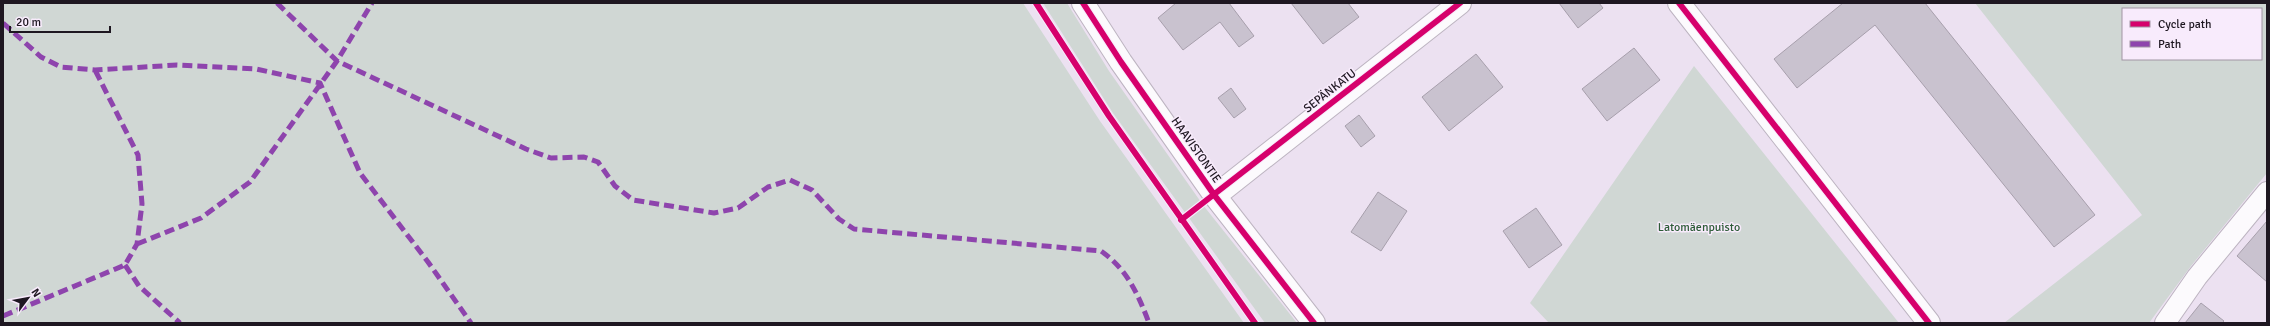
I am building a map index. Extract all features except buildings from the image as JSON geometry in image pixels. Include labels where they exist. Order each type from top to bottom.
[{"type":"street","name":"HAAVISTONTIE","points":[[1083,3],[1121,62],[1215,196],[1314,323]]},
{"type":"street","name":"SEPÄNKATU","points":[[1215,196],[1460,3]]},
{"type":"street","points":[[1679,3],[1929,323]]},
{"type":"lane","points":[[2165,323],[2197,277],[2267,192]]},
{"type":"green space","points":[[3,3],[1023,3],[1100,121],[1244,323],[3,323]]},
{"type":"green space","points":[[1043,3],[1067,3],[1109,71],[1203,205],[1297,323],[1265,323],[1113,113]]},
{"type":"green space","points":[[1975,3],[2267,3],[2267,173],[2191,266],[2149,323],[2004,323],[2142,215]]},
{"type":"green space","name":"Latomäenpuisto","points":[[1694,66],[1899,323],[1549,323],[1530,303]]},
{"type":"marked path","points":[[277,3],[337,61],[526,149],[551,158],[584,157],[598,162],[615,186],[633,200],[714,213],[738,208],[768,187],[790,180],[812,190],[839,219],[854,229],[1101,251],[1125,274],[1141,302],[1149,323]]},
{"type":"marked path","points":[[137,244],[201,218],[250,182],[337,61],[372,3]]},
{"type":"marked path","points":[[3,23],[41,57],[61,67],[95,70],[177,65],[256,69],[320,83],[360,173],[428,262],[471,323]]},
{"type":"marked path","points":[[3,316],[125,265],[137,244],[142,204],[138,155],[95,70]]},
{"type":"marked path","points":[[125,265],[139,286],[180,323]]},
{"type":"cycle path","points":[[1036,3],[1109,116],[1255,323]]},
{"type":"cycle path","points":[[1083,3],[1121,62],[1215,196],[1314,323]]},
{"type":"cycle path","points":[[1181,220],[1460,3]]},
{"type":"cycle path","points":[[1679,3],[1929,323]]}]
